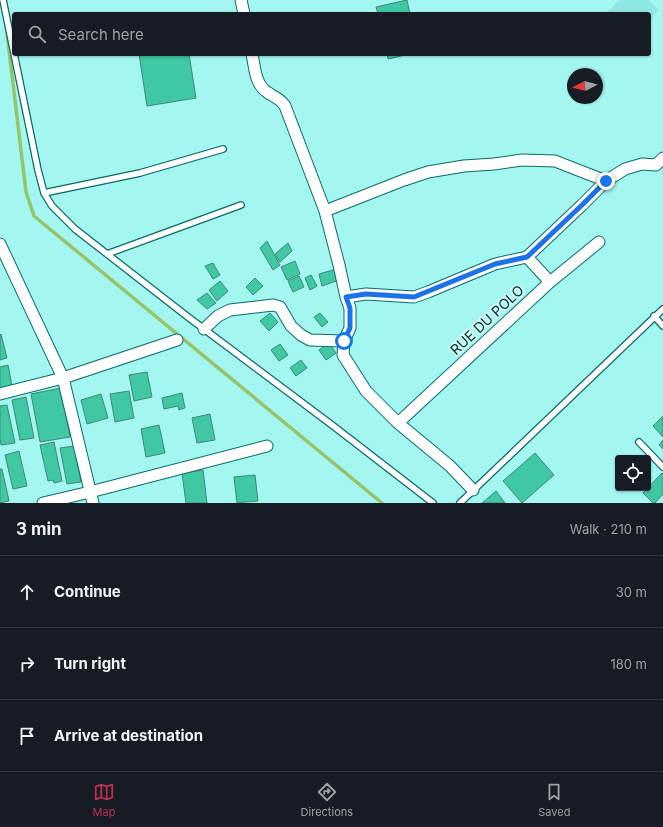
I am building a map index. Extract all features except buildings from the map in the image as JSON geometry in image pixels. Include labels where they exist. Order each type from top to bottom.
[{"type":"street","points":[[241,0],[244,12]]},
{"type":"street","points":[[252,56],[257,79],[261,86],[267,92],[282,100],[285,106],[325,211],[350,308],[350,328],[344,341],[343,355],[366,391],[398,423],[450,466],[473,490]]},
{"type":"street","points":[[346,297],[366,294],[414,297],[495,264],[527,257],[606,181],[625,169],[642,164],[656,165],[663,158]]},
{"type":"street","points":[[325,211],[428,172],[464,166],[522,160],[555,161],[606,181]]},
{"type":"street","name":"RUE DU POLO","points":[[398,423],[550,282],[599,242]]},
{"type":"street","points":[[0,244],[63,378],[91,498]]},
{"type":"street","points":[[527,257],[550,282]]},
{"type":"street","points":[[204,329],[218,316],[230,310],[273,305],[280,307],[291,326],[301,335],[310,340],[344,341]]},
{"type":"street","points":[[0,394],[63,378],[177,340]]},
{"type":"street","points":[[43,503],[91,498],[267,446]]},
{"type":"lane","points":[[3,0],[12,44]]},
{"type":"lane","points":[[15,56],[38,170],[44,193],[52,206],[75,229],[107,254],[433,503]]},
{"type":"lane","points":[[44,193],[140,173],[223,149]]},
{"type":"lane","points":[[107,254],[241,205]]},
{"type":"lane","points":[[460,503],[663,309]]},
{"type":"lane","points":[[654,316],[663,326]]},
{"type":"lane","points":[[639,442],[663,467]]},
{"type":"shaded area","points":[[619,0],[648,0],[659,10],[651,19],[651,12],[608,12]]},
{"type":"waterway","points":[[6,25],[26,192],[34,216],[382,503]]},
{"type":"route","points":[[344,341],[350,328],[350,308],[346,297],[366,294],[414,297],[495,264],[527,257],[606,181]]}]
